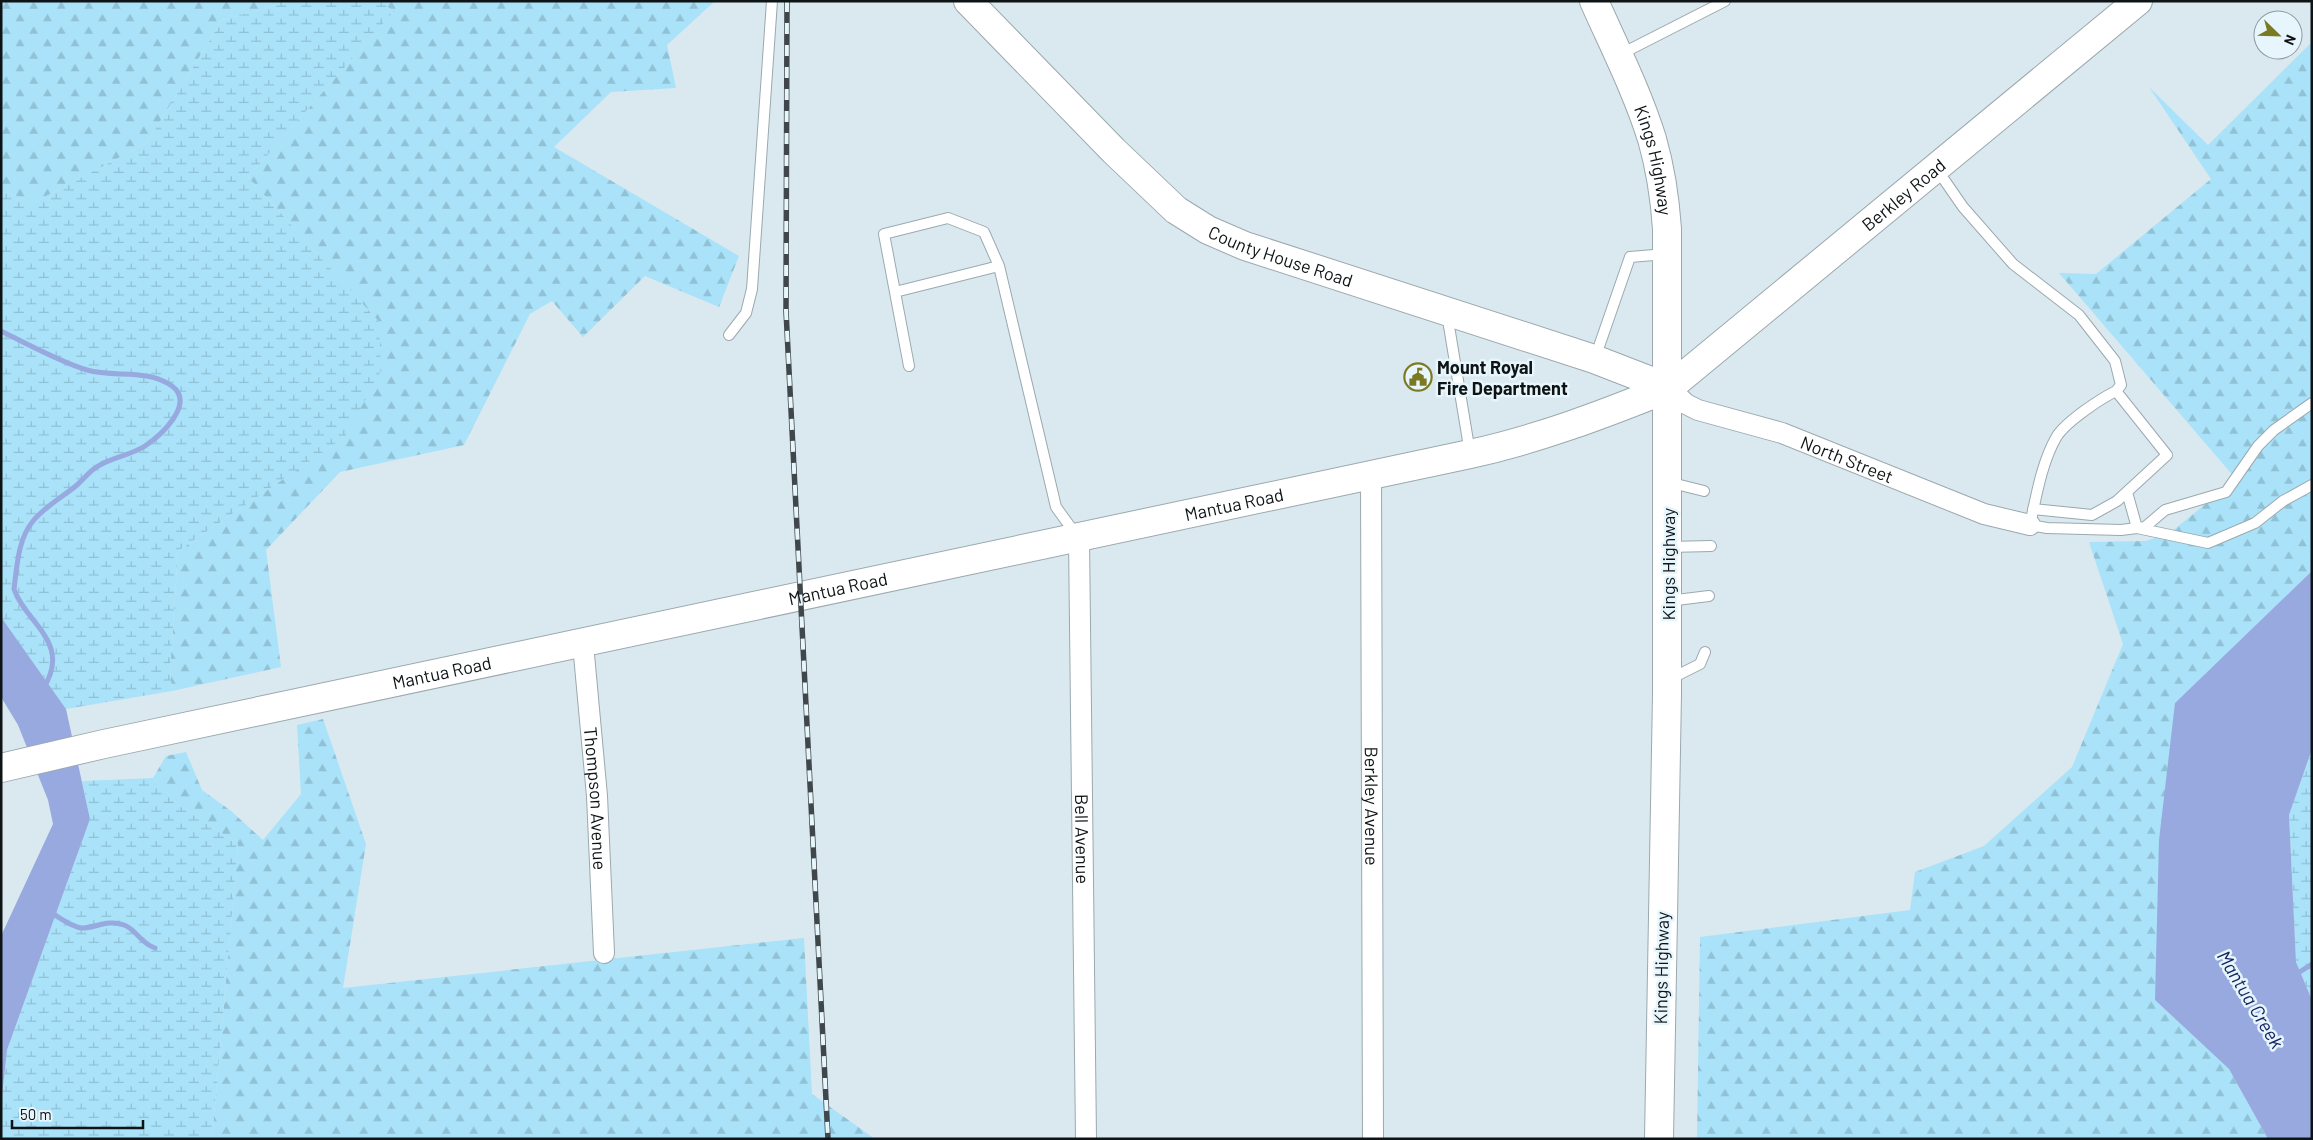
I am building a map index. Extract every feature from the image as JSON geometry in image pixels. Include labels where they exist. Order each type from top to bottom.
[{"type":"main road","name":"County House Road","points":[[968,1],[1114,151],[1187,218],[1208,230],[1245,246],[1594,358],[1669,388]]},
{"type":"main road","name":"Kings Highway","points":[[1594,1],[1652,139],[1665,203],[1668,254],[1667,681],[1659,1139]]},
{"type":"main road","name":"Berkley Road","points":[[1669,388],[2138,1]]},
{"type":"main road","name":"Mantua Road","points":[[9,766],[104,744],[1079,539],[1230,504],[1510,445],[1618,408],[1669,388]]},
{"type":"street","name":"North Street","points":[[1669,388],[1686,404],[1698,410],[1782,433],[1984,514],[2032,517]]},
{"type":"street","name":"Berkley Avenue","points":[[1372,475],[1372,1139]]},
{"type":"street","name":"Bell Avenue","points":[[1079,539],[1086,1139]]},
{"type":"street","name":"Thompson Avenue","points":[[583,644],[596,786],[604,953]]},
{"type":"lane","points":[[729,335],[746,313],[752,289],[772,1]]},
{"type":"lane","points":[[1618,55],[1720,2]]},
{"type":"lane","points":[[1936,168],[1963,208],[2013,264],[2079,315],[2115,361],[2121,385],[2116,391],[2097,400],[2058,435],[2040,480],[2032,517]]},
{"type":"lane","points":[[909,366],[884,234],[948,218],[984,232],[999,266],[1056,507],[1079,539]]},
{"type":"lane","points":[[1594,358],[1630,257],[1668,254]]},
{"type":"lane","points":[[895,292],[999,266]]},
{"type":"lane","points":[[1447,311],[1470,454]]},
{"type":"lane","points":[[2032,517],[2092,515],[2117,501],[2167,455],[2116,391]]},
{"type":"lane","points":[[2032,517],[2047,528],[2121,530],[2145,527],[2164,510],[2226,492],[2258,446],[2274,430],[2312,403]]},
{"type":"lane","points":[[1668,482],[1704,491]]},
{"type":"lane","points":[[2137,528],[2208,543],[2255,523],[2283,501],[2312,485]]},
{"type":"lane","points":[[2127,492],[2137,528]]},
{"type":"lane","points":[[1668,546],[1711,546]]},
{"type":"lane","points":[[1667,601],[1709,596]]},
{"type":"lane","points":[[1667,681],[1700,664],[1705,652]]},
{"type":"green space","points":[[1,1],[292,1],[222,20],[147,143],[35,202],[1,191]]},
{"type":"green space","points":[[292,1],[379,1],[394,11],[248,177],[379,322],[381,371],[345,437],[178,551],[170,671],[172,691],[66,709],[1,617],[1,191],[35,202],[147,143],[222,20]]},
{"type":"green space","points":[[379,1],[715,1],[667,45],[676,88],[611,92],[554,147],[739,256],[719,307],[645,276],[583,337],[552,301],[530,314],[464,445],[340,472],[266,550],[281,667],[172,691],[170,671],[178,551],[345,437],[379,322],[248,177],[393,12]]},
{"type":"green space","points":[[2312,42],[2312,571],[2175,703],[2155,1000],[2229,1069],[2268,1139],[1697,1139],[1700,937],[1910,910],[1915,872],[1984,846],[2072,767],[2123,644],[2089,542],[2146,541],[2170,533],[2236,479],[2059,273],[2096,274],[2211,179],[2149,87],[2208,145],[2294,60],[2303,60],[2303,51]]},
{"type":"green space","points":[[323,719],[366,844],[343,988],[804,938],[812,1094],[875,1139],[212,1139],[238,844],[181,807],[153,778],[166,756],[186,752],[202,790],[231,811],[263,840],[301,794],[297,725]]},
{"type":"green space","points":[[2312,749],[2312,1000],[2296,962],[2289,815]]},
{"type":"green space","points":[[153,778],[181,807],[238,844],[212,1139],[1,1139],[1,1105],[7,1050],[90,819],[82,781]]},
{"type":"water","name":"Mantua Creek","points":[[2312,571],[2312,749],[2289,815],[2296,962],[2312,1000],[2312,1139],[2268,1139],[2229,1069],[2155,1000],[2159,840],[2175,703]]},
{"type":"water","points":[[1,617],[66,709],[90,819],[7,1050],[1,1105],[1,936],[53,824],[48,800],[18,725],[1,697]]},
{"type":"waterway","points":[[1,331],[77,367],[98,372],[141,375],[162,380],[172,386],[178,393],[180,402],[173,419],[159,435],[140,449],[105,462],[93,469],[77,485],[37,516],[24,536],[19,553],[14,589],[50,646],[53,658],[51,673],[43,689]]},
{"type":"waterway","points":[[50,912],[69,924],[82,928],[107,923],[124,925],[155,948]]},
{"type":"waterway","points":[[2295,975],[2312,964]]},
{"type":"railway","points":[[787,1],[786,311],[828,1139]]},
{"type":"place","name":"Mount Royal Fire Department","points":[[1418,377]]}]
